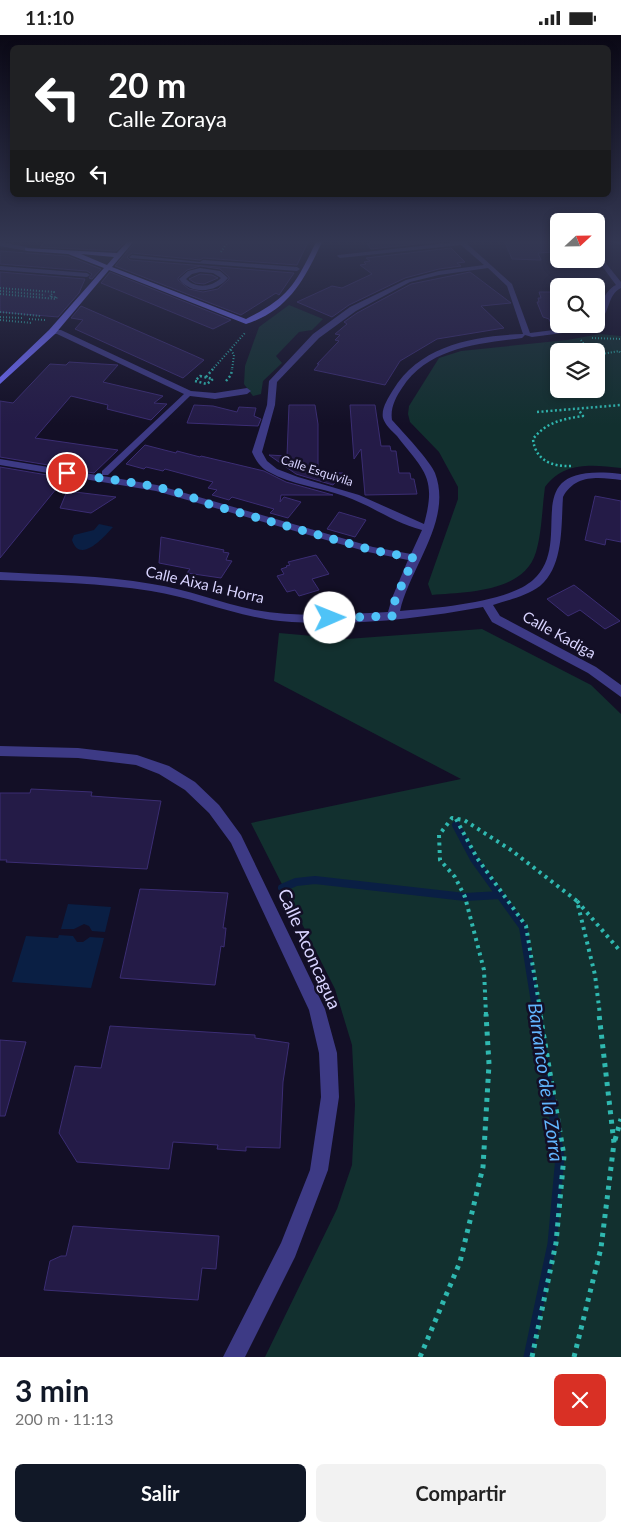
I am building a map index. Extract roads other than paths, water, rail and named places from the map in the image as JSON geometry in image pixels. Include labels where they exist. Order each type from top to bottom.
[{"type":"street","points":[[0,382],[52,332],[79,302]]},
{"type":"street","points":[[192,302],[248,325],[278,302]]},
{"type":"street","name":"Calle Esquivila","points":[[367,302],[352,309],[316,335],[273,381],[271,405],[257,452],[259,459],[266,466],[285,475],[356,497],[415,526],[427,529]]},
{"type":"street","points":[[515,302],[526,335]]},
{"type":"street","points":[[52,332],[58,332],[189,393],[215,396],[247,391]]},
{"type":"street","points":[[393,616],[395,600],[427,529],[436,496],[434,482],[424,462],[388,420],[386,413],[400,383],[413,367],[436,352],[467,343],[550,332]]},
{"type":"street","points":[[105,473],[186,396]]},
{"type":"street","points":[[0,462],[157,488],[372,550],[414,558]]},
{"type":"street","name":"Calle Aixa la Horra","points":[[0,576],[104,581],[154,587],[259,615],[340,619],[393,616],[486,603],[519,594],[536,583],[546,569],[552,554],[558,497],[561,489],[568,482],[590,475],[621,477]]},
{"type":"street","name":"Calle Kadiga","points":[[486,603],[496,619],[592,671],[621,692]]},
{"type":"street","name":"Calle Aconcagua","points":[[0,751],[78,753],[137,760],[164,770],[190,786],[214,809],[236,839],[317,1009],[328,1053],[330,1097],[319,1170],[288,1251],[234,1357]]},
{"type":"water","points":[[99,524],[113,527],[99,542],[92,546],[81,550],[76,547],[72,540],[74,535],[94,530]]},
{"type":"water","points":[[68,904],[111,907],[105,932],[92,931],[89,926],[84,924],[74,929],[61,929]]},
{"type":"water","points":[[59,935],[73,936],[77,942],[83,942],[90,937],[104,938],[91,988],[12,982],[26,936],[58,938]]},
{"type":"waterway","name":"Barranco de la Zorra","points":[[456,825],[474,859],[500,895]]},
{"type":"waterway","points":[[282,888],[296,882],[315,880],[465,897],[500,895]]},
{"type":"waterway","name":"Barranco de la Zorra","points":[[500,895],[523,927],[537,1015]]},
{"type":"waterway","name":"Barranco de la Zorra","points":[[528,1357],[552,1244],[560,1157],[537,1014]]}]
